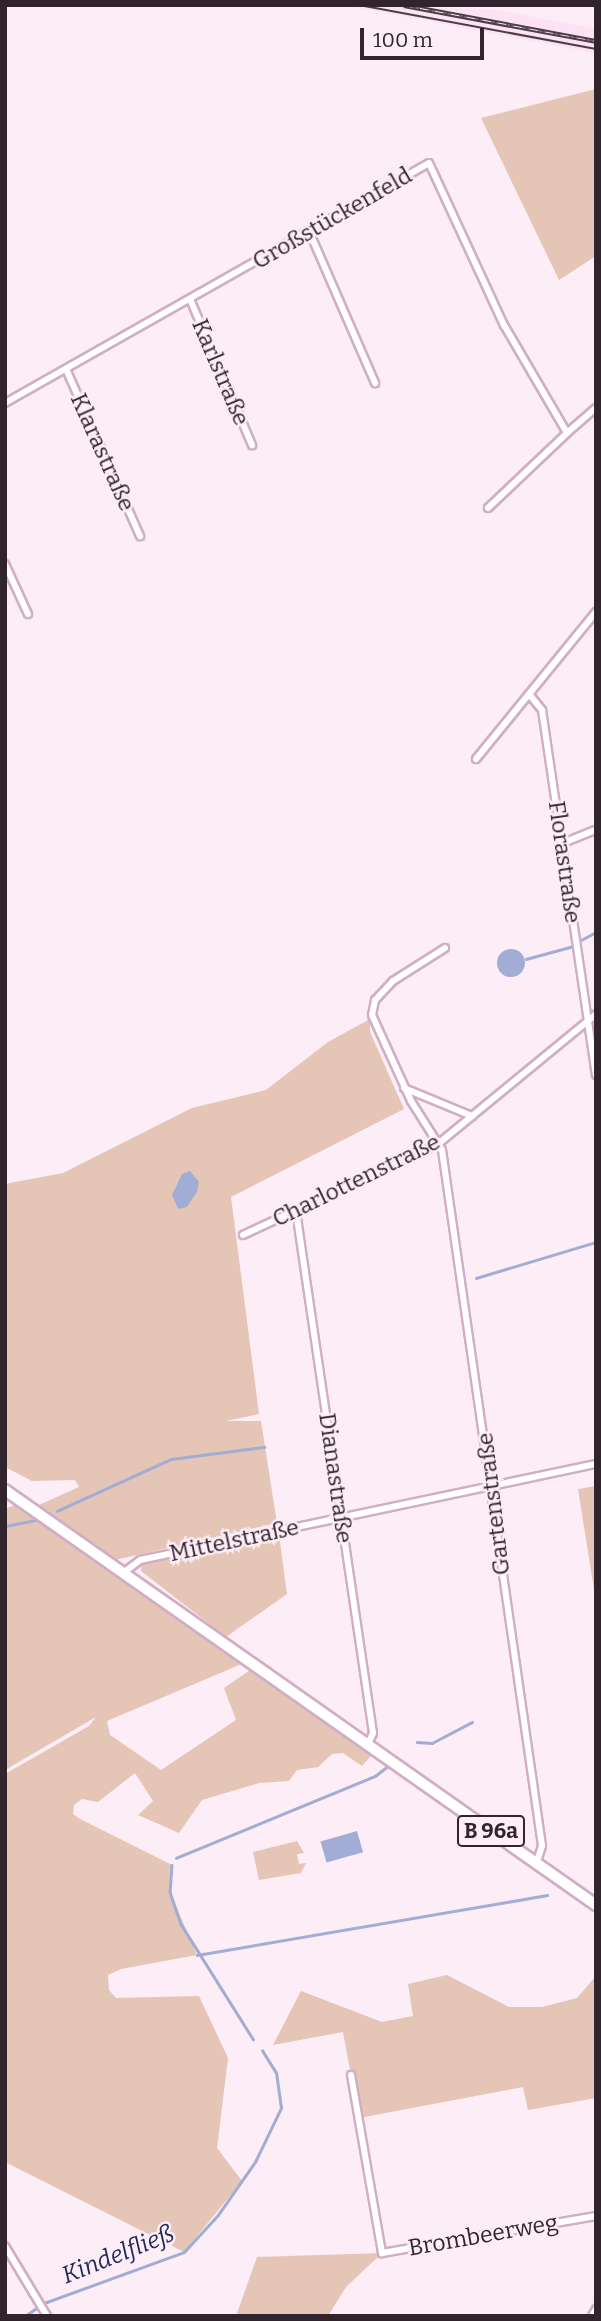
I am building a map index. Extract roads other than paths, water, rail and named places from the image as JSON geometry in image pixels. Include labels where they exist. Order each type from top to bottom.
[{"type":"main road","name":"B 96a","points":[[5,1490],[596,1905]]},
{"type":"street","name":"Großstückenfeld","points":[[5,403],[426,163],[434,165],[504,325],[567,433]]},
{"type":"street","points":[[309,230],[375,383]]},
{"type":"street","name":"Karlstraße","points":[[190,299],[252,446]]},
{"type":"street","name":"Klarastraße","points":[[66,369],[139,536]]},
{"type":"street","points":[[488,508],[596,408]]},
{"type":"street","points":[[5,564],[28,614]]},
{"type":"street","points":[[475,760],[596,612]]},
{"type":"street","name":"Florastraße","points":[[529,694],[542,710],[596,1075]]},
{"type":"street","points":[[563,843],[596,830]]},
{"type":"street","points":[[438,1144],[404,1088],[377,1032],[372,1009],[393,981],[445,948]]},
{"type":"street","name":"Charlottenstraße","points":[[243,1235],[438,1144],[596,1014]]},
{"type":"street","points":[[404,1088],[472,1116]]},
{"type":"street","name":"Gartenstraße","points":[[438,1144],[482,1408],[489,1486],[542,1846],[536,1864]]},
{"type":"street","name":"Dianastraße","points":[[296,1211],[373,1733],[368,1744]]},
{"type":"street","name":"Mittelstraße","points":[[123,1573],[140,1560],[596,1464]]},
{"type":"street","name":"Brombeerweg","points":[[351,2075],[382,2253],[596,2216]]},
{"type":"street","points":[[5,2246],[47,2316]]},
{"type":"street","points":[[593,2316],[596,2309]]},
{"type":"water","points":[[511,949],[521,953],[525,963],[521,973],[511,977],[501,973],[497,963],[501,953]]},
{"type":"water","points":[[190,1171],[199,1182],[197,1192],[187,1207],[178,1209],[172,1195],[182,1174]]},
{"type":"water","points":[[357,1831],[363,1852],[327,1863],[320,1841]]},
{"type":"waterway","points":[[581,940],[596,932]]},
{"type":"waterway","points":[[526,959],[570,947]]},
{"type":"waterway","points":[[476,1278],[596,1242]]},
{"type":"waterway","points":[[57,1511],[171,1459],[264,1447]]},
{"type":"waterway","points":[[5,1526],[37,1520]]},
{"type":"waterway","name":"Kindelfließ","points":[[417,1742],[432,1743],[472,1722]]},
{"type":"waterway","name":"Kindelfließ","points":[[176,1858],[375,1776],[389,1765]]},
{"type":"waterway","name":"Kindelfließ","points":[[172,1865],[170,1892],[181,1924],[253,2039]]},
{"type":"waterway","points":[[197,1955],[547,1895]]},
{"type":"waterway","name":"Kindelfließ","points":[[44,2303],[184,2252],[218,2215],[255,2162],[281,2108],[276,2073],[262,2051]]},
{"type":"waterway","name":"Kindelfließ","points":[[25,2316],[38,2307]]},
{"type":"tram line","points":[[359,5],[596,49]]},
{"type":"railway","points":[[404,5],[596,41]]}]
